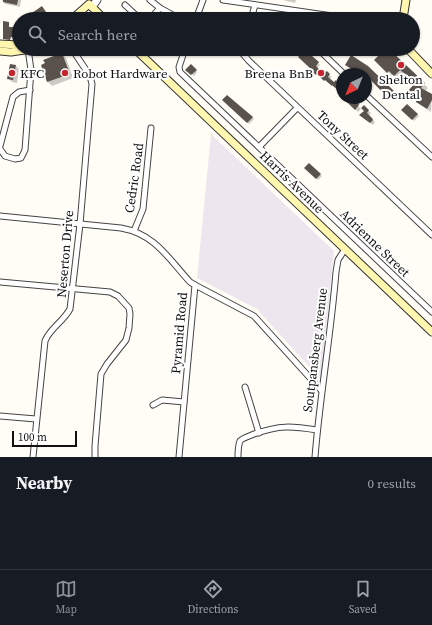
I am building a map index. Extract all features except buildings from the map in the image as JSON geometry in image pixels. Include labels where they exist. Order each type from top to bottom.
[{"type":"main road","points":[[404,12],[406,0]]},
{"type":"main road","points":[[81,12],[93,3]]},
{"type":"main road","points":[[85,12],[93,3]]},
{"type":"main road","points":[[93,3],[99,12]]},
{"type":"main road","points":[[0,44],[12,45]]},
{"type":"main road","points":[[0,51],[12,52]]},
{"type":"main road","name":"Harris Avenue","points":[[142,56],[432,332]]},
{"type":"main road","points":[[415,56],[432,74]]},
{"type":"street","points":[[150,0],[167,12]]},
{"type":"street","points":[[199,12],[203,0]]},
{"type":"street","points":[[224,0],[303,12]]},
{"type":"street","points":[[125,5],[132,12]]},
{"type":"street","points":[[253,12],[255,5]]},
{"type":"street","points":[[156,12],[160,8]]},
{"type":"street","points":[[0,149],[3,156],[19,159],[25,150],[32,70],[30,56]]},
{"type":"street","name":"Neserton Drive","points":[[33,457],[44,341],[49,332],[69,312],[73,289],[92,84],[90,76],[77,56]]},
{"type":"street","name":"Adrienne Street","points":[[183,56],[179,68],[182,74],[432,312]]},
{"type":"street","name":"Tony Street","points":[[245,56],[432,235]]},
{"type":"street","points":[[325,56],[338,68]]},
{"type":"street","points":[[0,146],[13,97],[18,92],[30,90]]},
{"type":"street","points":[[372,101],[432,157]]},
{"type":"street","points":[[259,147],[298,108]]},
{"type":"street","name":"Cedric Road","points":[[134,231],[143,209],[151,128]]},
{"type":"street","name":"Pyramid Road","points":[[0,216],[134,231],[157,244],[190,282],[195,285],[179,457]]},
{"type":"street","name":"Soutpansberg Avenue","points":[[315,457],[321,390],[336,272],[338,260],[345,249]]},
{"type":"street","points":[[0,282],[113,293],[122,300],[130,311],[127,337],[102,374],[95,457]]},
{"type":"street","points":[[195,285],[245,310],[259,320],[321,390]]},
{"type":"street","points":[[245,387],[259,433]]},
{"type":"street","points":[[153,405],[162,400],[184,402]]},
{"type":"street","points":[[0,416],[36,419]]},
{"type":"street","points":[[238,457],[239,444],[241,440],[259,433],[284,426],[317,430]]},
{"type":"shaded area","points":[[211,134],[334,251],[321,380],[257,309],[197,278]]},
{"type":"place","name":"Shelton Dental","points":[[401,65]]},
{"type":"place","name":"KFC","points":[[12,73]]},
{"type":"place","name":"Robot Hardware","points":[[65,73]]},
{"type":"place","name":"Breena BnB","points":[[321,73]]}]
